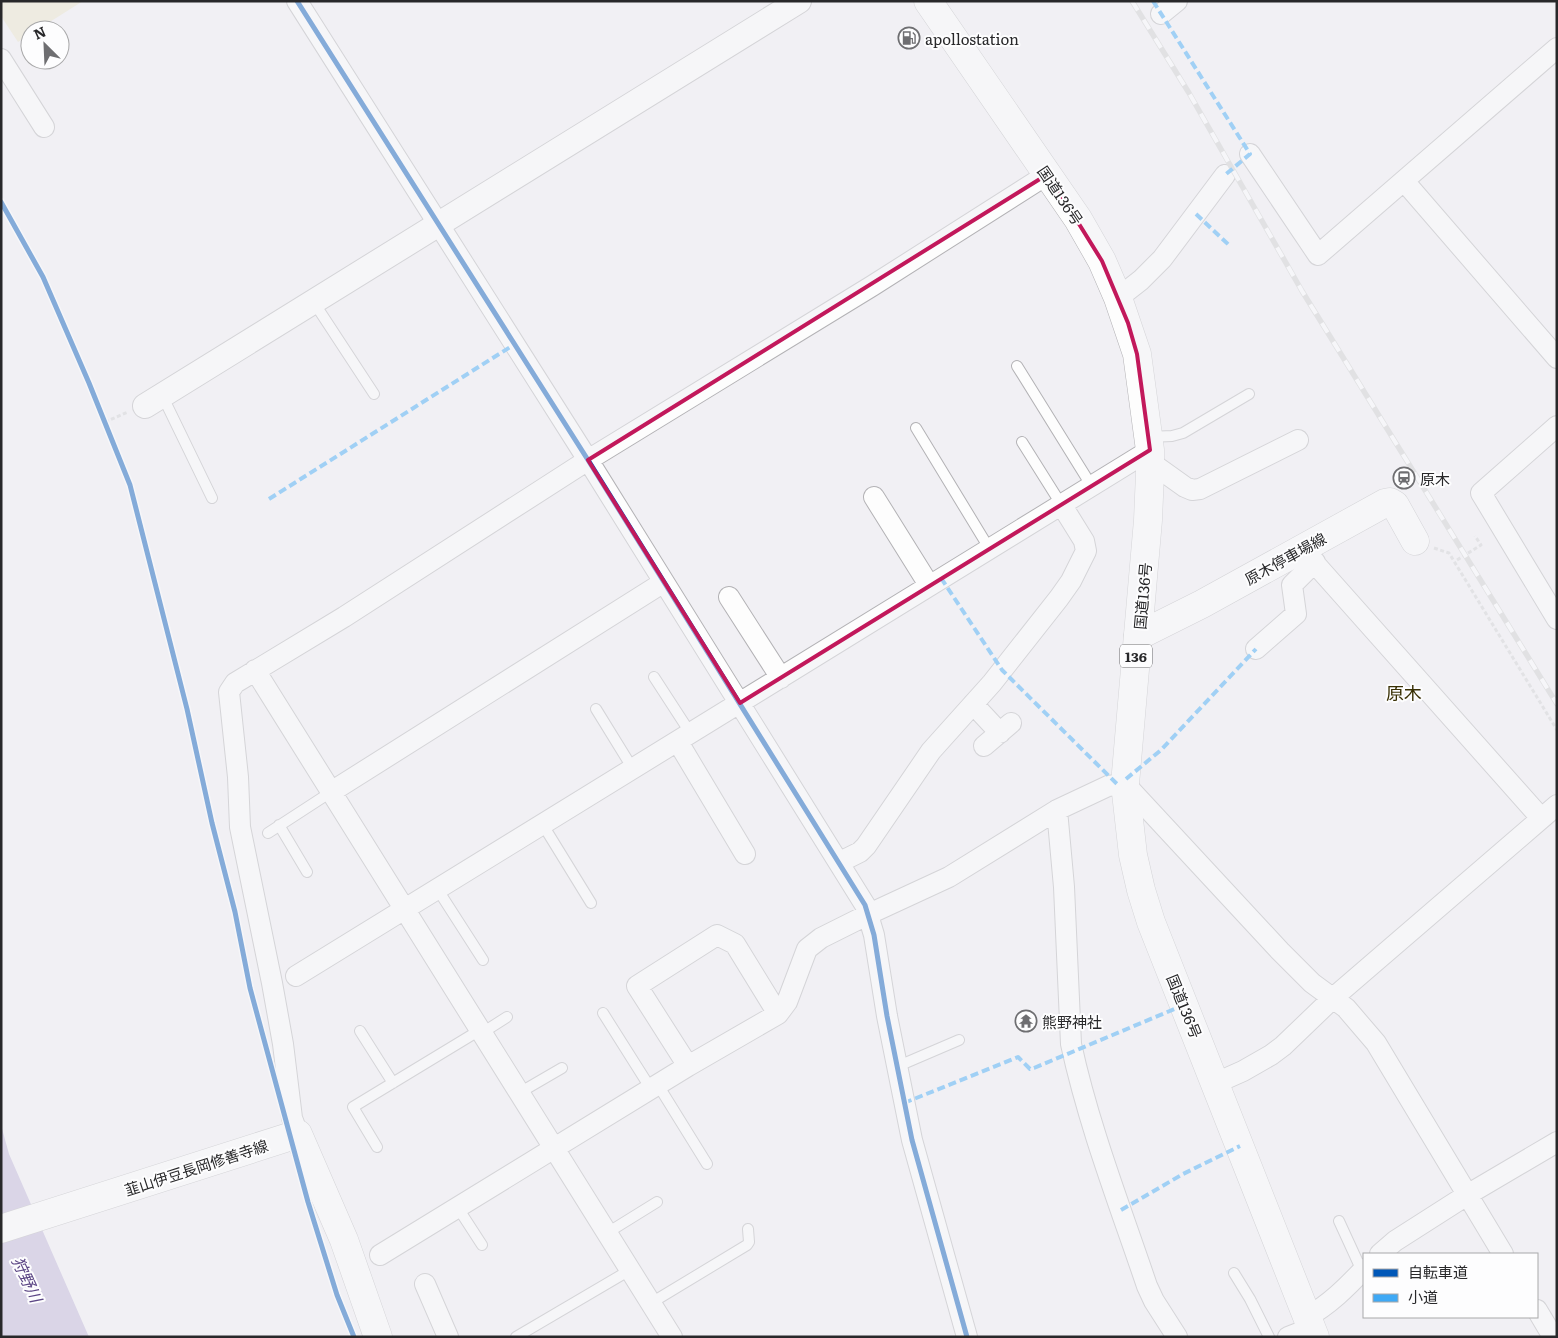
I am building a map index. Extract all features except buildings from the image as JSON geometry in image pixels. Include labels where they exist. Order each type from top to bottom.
[{"type":"main road","name":"国道136号","points":[[928,1],[1078,218],[1102,261],[1118,298],[1137,354],[1149,450],[1148,520],[1125,784],[1130,836],[1141,890],[1151,922],[1216,1083],[1305,1330]]},
{"type":"main road","name":"原木停車場線","points":[[1138,636],[1202,604],[1309,556],[1385,503],[1390,502],[1395,505],[1415,541]]},
{"type":"main road","name":"韮山伊豆長岡修善寺線","points":[[1,1229],[292,1136]]},
{"type":"main road","points":[[292,1136],[309,1164],[332,1210],[378,1337]]},
{"type":"street","points":[[297,1],[840,862],[869,914],[896,1067],[912,1140],[967,1337]]},
{"type":"street","points":[[154,400],[798,1]]},
{"type":"street","points":[[1162,14],[1177,1]]},
{"type":"street","points":[[1250,154],[1318,255],[1557,48]]},
{"type":"street","points":[[1,59],[44,127]]},
{"type":"street","points":[[292,1136],[292,1118],[283,1044],[240,827],[238,777],[229,692],[235,683],[344,617],[588,460],[872,286],[1048,174]]},
{"type":"street","points":[[1118,298],[1162,259],[1225,175]]},
{"type":"street","points":[[1404,181],[1557,358]]},
{"type":"street","points":[[1557,426],[1481,493],[1557,619]]},
{"type":"street","points":[[296,976],[1149,450],[1185,487],[1192,490],[1200,489],[1298,440]]},
{"type":"street","points":[[874,497],[929,585]]},
{"type":"street","points":[[840,862],[860,852],[866,846],[931,751],[992,683],[1071,581],[1086,551],[1084,541],[1061,504]]},
{"type":"street","points":[[1256,650],[1296,614],[1292,585],[1309,556],[1541,818]]},
{"type":"street","points":[[331,792],[664,582]]},
{"type":"street","points":[[729,596],[781,678]]},
{"type":"street","points":[[255,670],[672,1337]]},
{"type":"street","points":[[973,704],[1006,728],[984,746]]},
{"type":"street","points":[[684,738],[745,854]]},
{"type":"street","points":[[380,1255],[688,1066],[778,1014],[787,1002],[807,949],[820,938],[949,877],[1057,810],[1108,786],[1125,784],[1280,951],[1312,983],[1346,1008],[1376,1043],[1502,1253]]},
{"type":"street","points":[[1216,1083],[1243,1071],[1271,1055],[1333,998],[1557,805]]},
{"type":"street","points":[[1057,810],[1064,887],[1071,1044],[1075,1064],[1090,1119],[1147,1286],[1154,1301],[1177,1337]]},
{"type":"street","points":[[688,1066],[637,986],[717,935],[735,944],[778,1014]]},
{"type":"street","points":[[1381,1253],[1395,1241],[1467,1195],[1557,1142]]},
{"type":"street","points":[[1305,1330],[1319,1311],[1363,1270]]},
{"type":"street","points":[[425,1284],[448,1337]]},
{"type":"street","points":[[1538,1312],[1553,1337]]},
{"type":"lane","points":[[313,301],[374,394]]},
{"type":"lane","points":[[1017,366],[1091,485]]},
{"type":"lane","points":[[1149,450],[1172,436],[1183,433],[1249,394]]},
{"type":"lane","points":[[154,400],[212,498]]},
{"type":"lane","points":[[916,428],[989,548]]},
{"type":"lane","points":[[1022,442],[1061,504]]},
{"type":"lane","points":[[654,677],[684,738]]},
{"type":"lane","points":[[596,709],[633,769]]},
{"type":"lane","points":[[268,833],[331,792]]},
{"type":"lane","points":[[279,825],[307,872]]},
{"type":"lane","points":[[542,825],[591,903]]},
{"type":"lane","points":[[438,890],[483,960]]},
{"type":"lane","points":[[602,1013],[707,1164]]},
{"type":"lane","points":[[377,1147],[354,1107],[507,1017]]},
{"type":"lane","points":[[360,1031],[393,1083]]},
{"type":"lane","points":[[896,1067],[958,1040]]},
{"type":"lane","points":[[519,1093],[562,1068]]},
{"type":"lane","points":[[607,1233],[657,1202]]},
{"type":"lane","points":[[458,1208],[482,1245]]},
{"type":"lane","points":[[1339,1221],[1363,1270]]},
{"type":"lane","points":[[651,1303],[747,1245],[748,1229]]},
{"type":"lane","points":[[516,1337],[630,1270]]},
{"type":"lane","points":[[1234,1273],[1250,1299],[1269,1337]]},
{"type":"path","points":[[105,422],[154,400]]},
{"type":"path","points":[[102,414],[108,431]]},
{"type":"path","points":[[1457,560],[1481,545],[1475,536]]},
{"type":"path","points":[[1415,541],[1449,553],[1557,730]]},
{"type":"highlighted area","points":[[1048,174],[1102,261],[1128,323],[1137,354],[1150,450],[740,703],[588,460]]},
{"type":"shaded area","points":[[1,1],[83,1],[53,20],[20,20],[20,41],[18,42],[1,16]]},
{"type":"water","name":"狩野川","points":[[1,1125],[9,1154],[89,1337],[1,1337]]},
{"type":"railway","points":[[1132,1],[1189,93],[1302,291],[1557,704]]},
{"type":"marked path","points":[[1153,1],[1250,154],[1225,175]]},
{"type":"marked path","points":[[1196,214],[1230,246]]},
{"type":"marked path","points":[[269,499],[515,344]]},
{"type":"marked path","points":[[941,578],[1002,670],[1117,784]]},
{"type":"marked path","points":[[1126,779],[1161,750],[1256,649]]},
{"type":"marked path","points":[[904,1103],[1018,1057],[1030,1069],[1034,1068],[1184,1005]]},
{"type":"marked path","points":[[1121,1210],[1183,1174],[1240,1146]]},
{"type":"cycle path","points":[[297,1],[588,460],[865,905],[874,935],[887,1016],[912,1140],[967,1337]]},
{"type":"cycle path","points":[[1,202],[43,277],[89,383],[130,485],[187,709],[212,823],[235,912],[250,988],[308,1202],[337,1295],[354,1337]]},
{"type":"place","name":"apollostation","points":[[909,38]]},
{"type":"place","name":"原木","points":[[1404,478]]},
{"type":"place","name":"熊野神社","points":[[1026,1021]]},
{"type":"district","name":"原木","points":[[1404,692]]}]
